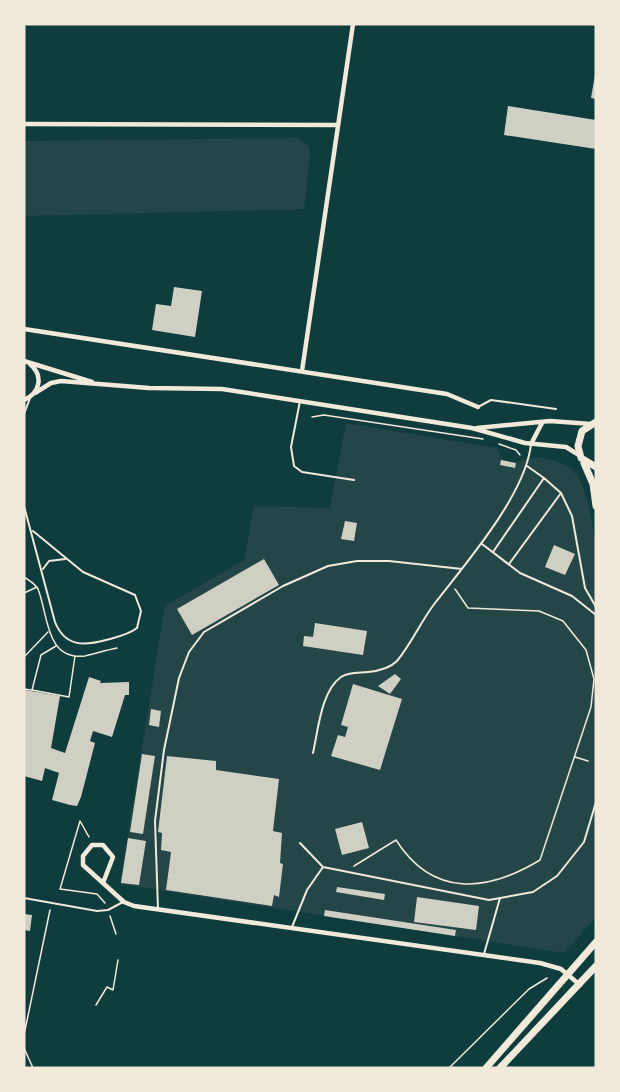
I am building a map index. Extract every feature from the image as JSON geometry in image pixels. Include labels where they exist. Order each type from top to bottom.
[{"type":"main road","points":[[594,422],[579,437],[581,457],[592,479],[596,506]]},
{"type":"main road","points":[[581,457],[596,467]]},
{"type":"main road","points":[[486,1068],[596,942]]},
{"type":"main road","points":[[500,1068],[596,966]]},
{"type":"street","points":[[302,371],[353,24]]},
{"type":"street","points":[[24,124],[337,124]]},
{"type":"street","points":[[24,329],[447,394],[478,407]]},
{"type":"street","points":[[24,361],[94,383]]},
{"type":"street","points":[[30,364],[39,380],[35,393]]},
{"type":"street","points":[[24,400],[56,381],[149,388],[222,389],[472,428],[531,444],[566,447],[581,457]]},
{"type":"street","points":[[472,428],[594,422]]},
{"type":"street","points":[[531,444],[543,423]]},
{"type":"street","points":[[103,884],[113,857],[103,845],[92,845],[85,851],[83,865],[103,884],[124,902],[158,909],[540,963],[561,969],[580,985]]},
{"type":"lane","points":[[24,414],[30,398]]},
{"type":"lane","points":[[478,407],[491,400],[556,409]]},
{"type":"lane","points":[[300,401],[291,447],[294,466],[302,472],[354,480]]},
{"type":"lane","points":[[313,753],[326,701],[334,684],[347,674],[374,672],[396,662],[433,604],[452,583],[481,543],[527,465],[531,444]]},
{"type":"lane","points":[[527,465],[561,494],[573,516],[585,588],[596,607]]},
{"type":"lane","points":[[493,552],[544,478]]},
{"type":"lane","points":[[509,564],[561,494]]},
{"type":"lane","points":[[24,506],[33,531],[58,630],[70,642],[89,644],[125,635],[137,628],[141,611],[135,595],[91,576],[65,560],[33,531]]},
{"type":"lane","points":[[481,543],[519,573],[572,596],[596,615]]},
{"type":"lane","points":[[43,572],[49,561],[65,560]]},
{"type":"lane","points":[[158,909],[155,821],[164,750],[179,678],[189,652],[204,632],[283,586],[328,566],[357,561],[389,561],[462,569]]},
{"type":"lane","points":[[300,843],[323,867],[489,900],[533,892],[557,876],[584,842],[596,802]]},
{"type":"lane","points":[[291,927],[300,904],[323,867]]},
{"type":"lane","points":[[24,898],[97,911],[115,907],[124,902]]},
{"type":"lane","points":[[484,954],[500,898]]},
{"type":"path","points":[[312,417],[324,415],[489,440]]},
{"type":"path","points":[[498,444],[516,450],[520,455]]},
{"type":"path","points":[[24,576],[37,587]]},
{"type":"path","points":[[24,593],[45,583]]},
{"type":"path","points":[[345,871],[396,840],[408,860],[431,874],[464,886],[488,884],[518,874],[540,860],[591,706],[594,679],[586,650],[563,621],[539,611],[468,608],[452,583]]},
{"type":"path","points":[[24,657],[48,632]]},
{"type":"path","points":[[32,690],[41,655],[57,646]]},
{"type":"path","points":[[24,689],[69,697],[75,655]]},
{"type":"path","points":[[574,757],[588,761]]},
{"type":"path","points":[[24,1035],[52,903]]},
{"type":"path","points":[[96,1005],[107,987],[113,990],[118,960]]},
{"type":"path","points":[[449,1068],[529,988],[548,978]]},
{"type":"path","points":[[24,1051],[33,1068]]},
{"type":"shaded area","points":[[297,138],[308,145],[310,153],[304,209],[24,216],[24,141]]},
{"type":"shaded area","points":[[346,423],[497,448],[502,460],[516,463],[532,458],[550,460],[568,467],[579,479],[592,521],[596,571],[596,917],[564,953],[120,884],[165,606],[244,560],[254,506],[330,508]]},
{"type":"building","points":[[596,75],[596,99],[591,98]]},
{"type":"building","points":[[508,106],[596,120],[596,149],[504,135]]},
{"type":"building","points":[[174,287],[202,291],[195,337],[152,330],[156,304],[171,306]]},
{"type":"building","points":[[501,460],[516,463],[515,468],[500,465]]},
{"type":"building","points":[[345,521],[357,523],[354,541],[341,539]]},
{"type":"building","points":[[554,545],[575,554],[565,575],[545,567]]},
{"type":"building","points":[[264,559],[279,585],[192,635],[177,609]]},
{"type":"building","points":[[315,623],[367,631],[363,655],[303,646],[304,636],[313,637]]},
{"type":"building","points":[[395,674],[401,679],[390,694],[378,686]]},
{"type":"building","points":[[89,677],[101,681],[100,683],[129,682],[129,695],[125,695],[112,737],[93,731],[90,741],[95,743],[77,806],[52,800],[59,773],[45,768],[42,781],[24,776],[24,695],[25,690],[60,696],[51,748],[65,753]]},
{"type":"building","points":[[353,684],[402,699],[380,770],[331,756],[338,735],[345,737],[348,727],[341,725]]},
{"type":"building","points":[[151,709],[161,711],[159,727],[149,725]]},
{"type":"building","points":[[142,754],[155,756],[143,834],[130,832]]},
{"type":"building","points":[[167,756],[216,761],[216,770],[279,779],[273,831],[282,833],[280,863],[283,864],[279,897],[274,895],[272,906],[166,890],[171,852],[161,850],[162,833],[158,832]]},
{"type":"building","points":[[362,822],[369,848],[342,855],[335,829]]},
{"type":"building","points":[[128,838],[146,841],[139,885],[121,883]]},
{"type":"building","points":[[337,887],[385,894],[384,900],[336,892]]},
{"type":"building","points":[[417,897],[479,906],[476,930],[414,922]]},
{"type":"building","points":[[325,910],[456,930],[455,936],[324,916]]},
{"type":"building","points":[[24,914],[32,915],[30,931],[24,930]]}]
